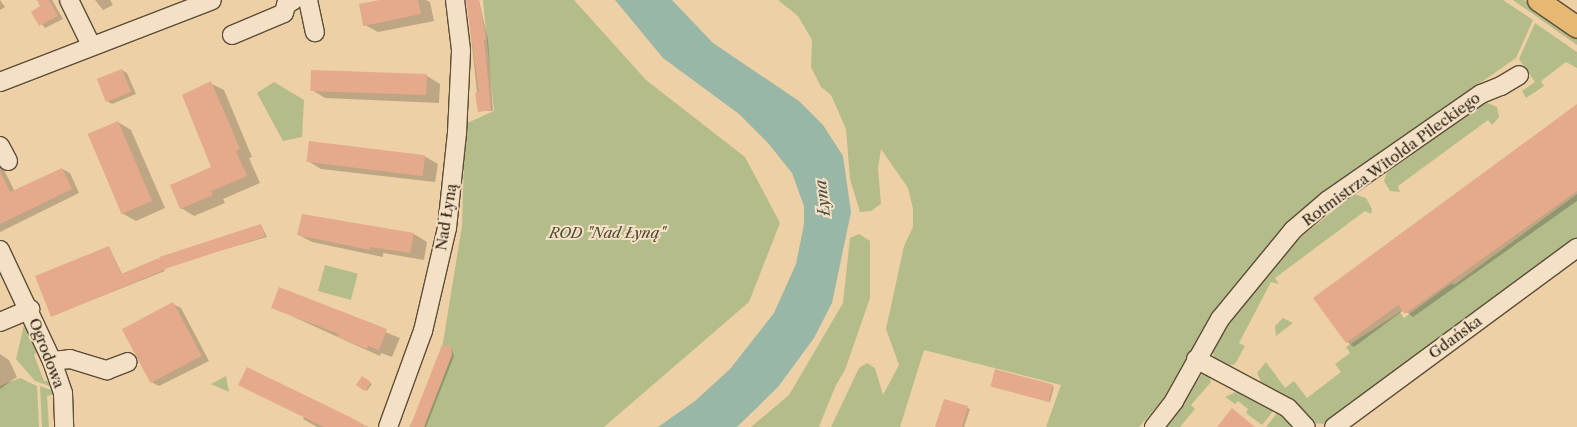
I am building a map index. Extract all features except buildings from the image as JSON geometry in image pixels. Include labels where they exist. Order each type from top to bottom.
[{"type":"main road","points":[[1538,0],[1577,27]]},
{"type":"street","points":[[69,0],[92,46]]},
{"type":"street","points":[[0,82],[212,0]]},
{"type":"street","points":[[232,35],[284,14],[286,5],[294,0]]},
{"type":"street","points":[[308,0],[315,32]]},
{"type":"street","name":"Nad Łyną","points":[[388,427],[424,331],[447,228],[461,50],[455,0]]},
{"type":"street","name":"Rotmistrza Witolda Pileckiego","points":[[1154,427],[1174,401],[1196,359],[1237,297],[1276,248],[1305,219],[1481,94],[1501,86],[1519,74]]},
{"type":"street","name":"Gdańska","points":[[1334,427],[1577,248]]},
{"type":"street","name":"Ogrodowa","points":[[0,250],[30,310],[52,361],[63,393],[64,427]]},
{"type":"street","name":"Ogrodowa","points":[[0,322],[30,310]]},
{"type":"street","points":[[52,361],[70,359],[107,370],[128,362]]},
{"type":"street","points":[[1196,359],[1288,408],[1306,427]]},
{"type":"green space","name":"ROD \"Nad Łyną\"","points":[[483,0],[574,0],[646,80],[745,157],[780,223],[749,302],[604,427],[409,427],[437,379],[462,226],[465,124],[494,111]]},
{"type":"green space","points":[[778,0],[1503,0],[1533,20],[1516,58],[1328,189],[1285,224],[1212,313],[1163,399],[1139,427],[1046,427],[1061,385],[924,350],[900,427],[831,427],[859,368],[867,363],[875,368],[883,395],[899,365],[886,329],[904,246],[913,227],[913,209],[908,188],[881,149],[878,168],[881,204],[871,211],[860,212],[850,179],[846,129],[831,95],[821,87],[811,67],[812,40],[798,16]]},
{"type":"green space","points":[[1513,0],[1524,0],[1577,37],[1577,45]]},
{"type":"green space","points":[[1535,23],[1577,52],[1577,68],[1566,62],[1541,81],[1544,86],[1526,98],[1522,91],[1535,82],[1519,59]]},
{"type":"green space","points":[[274,82],[304,100],[302,137],[283,141],[257,93]]},
{"type":"green space","points":[[1485,102],[1497,107],[1499,117],[1492,125],[1488,120],[1398,186],[1400,192],[1390,191],[1384,181],[1387,172]]},
{"type":"green space","points":[[1354,194],[1366,198],[1372,209],[1371,214],[1365,211],[1275,278],[1279,284],[1271,282],[1239,343],[1245,346],[1235,364],[1229,366],[1215,360],[1212,350],[1222,332],[1290,246]]},
{"type":"green space","points":[[1577,194],[1577,241],[1326,424],[1312,423],[1295,403],[1262,384],[1257,373],[1266,362],[1285,388],[1294,381],[1307,398],[1341,372],[1335,364],[1350,353],[1346,347],[1400,312],[1404,318],[1452,283],[1454,285]]},
{"type":"green space","points":[[859,234],[870,241],[870,298],[845,370],[836,385],[819,427],[751,427],[789,395],[843,303],[850,238]]},
{"type":"green space","points":[[325,265],[358,274],[351,300],[318,291]]},
{"type":"green space","points":[[1283,318],[1293,323],[1276,336],[1275,326]]},
{"type":"green space","points":[[24,325],[32,330],[42,347],[34,355],[44,381],[55,381],[58,389],[35,381],[16,359]]},
{"type":"green space","points":[[1202,374],[1209,376],[1211,382],[1191,405],[1195,409],[1180,427],[1166,427]]},
{"type":"green space","points":[[226,376],[229,392],[211,384]]},
{"type":"green space","points":[[20,378],[37,386],[39,427],[0,427],[0,386]]},
{"type":"green space","points":[[40,386],[59,393],[47,396],[49,427],[42,427]]},
{"type":"green space","points":[[1238,391],[1274,410],[1262,425],[1246,413],[1248,409],[1238,401],[1235,404],[1225,397]]},
{"type":"green space","points":[[1278,412],[1283,415],[1299,427],[1266,427]]},
{"type":"water","name":"Łyna","points":[[615,0],[672,0],[713,43],[799,101],[823,125],[843,156],[851,212],[832,303],[814,338],[778,387],[737,427],[658,427],[695,401],[730,369],[774,313],[796,264],[804,224],[804,206],[792,173],[768,143],[739,114],[663,58]]}]
